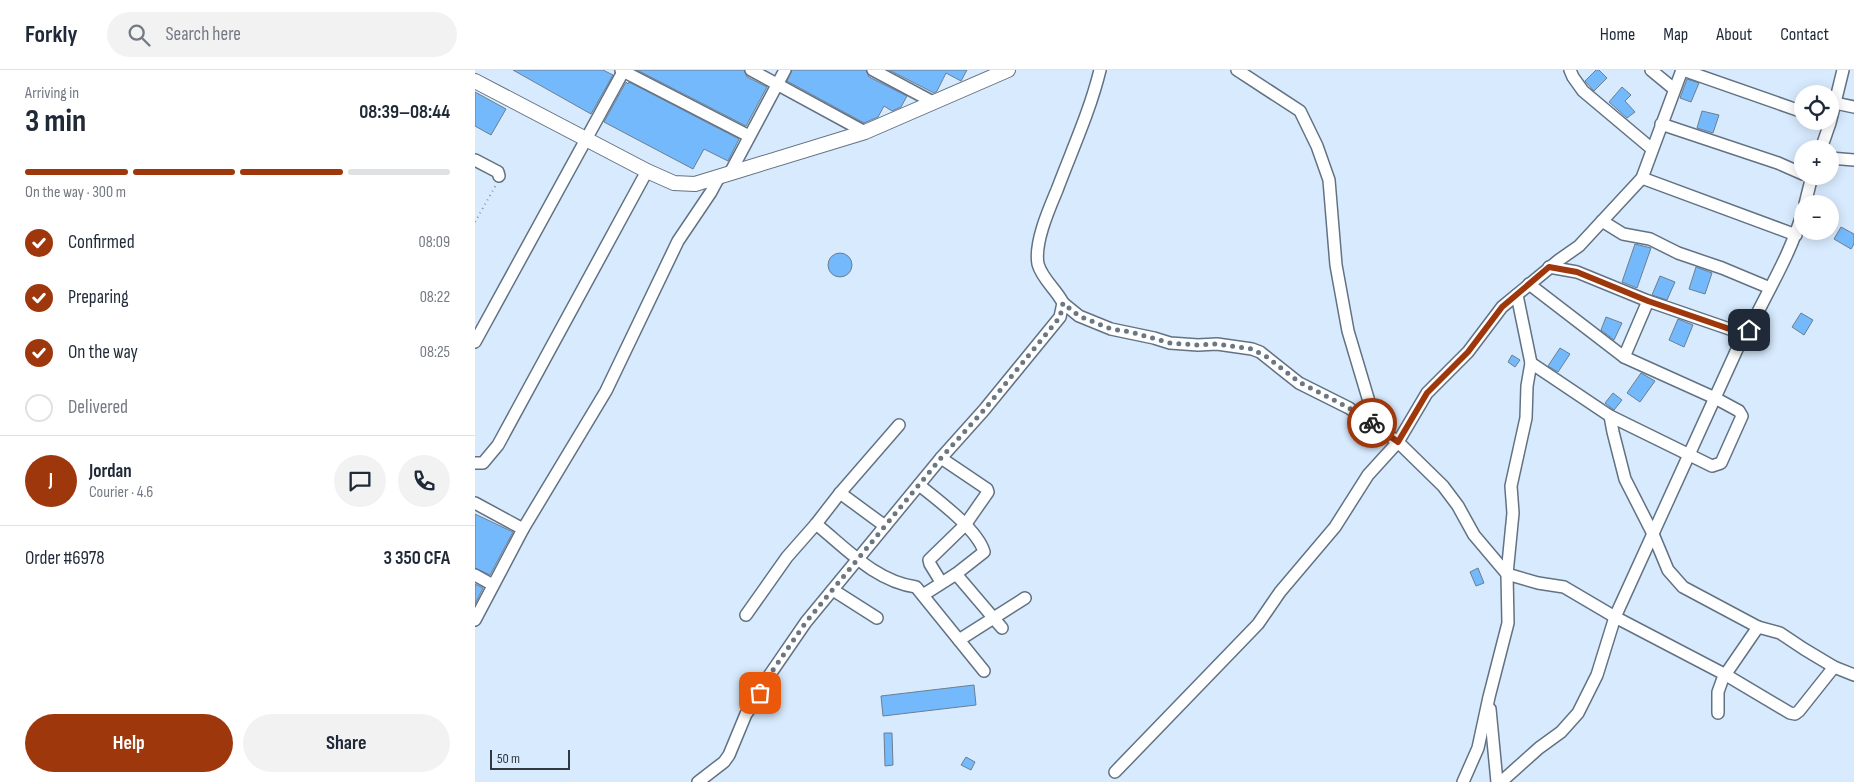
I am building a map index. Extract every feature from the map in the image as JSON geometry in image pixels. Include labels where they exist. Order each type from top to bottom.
[{"type":"street","points":[[475,342],[623,70],[749,136]]},
{"type":"street","points":[[751,70],[865,132]]},
{"type":"street","points":[[475,620],[523,529],[606,391],[647,302],[678,241],[749,136],[785,70]]},
{"type":"street","points":[[873,70],[933,102]]},
{"type":"street","points":[[475,81],[647,171],[674,182],[695,184],[865,132],[1006,70]]},
{"type":"street","points":[[1100,70],[1090,104],[1046,219],[1040,241],[1038,256],[1040,270],[1063,303],[1079,316],[1111,329],[1131,332],[1170,343],[1217,344],[1252,349],[1267,357],[1299,382],[1349,408],[1398,442],[1443,486],[1458,506],[1474,535],[1507,574],[1538,583],[1564,587],[1615,617],[1726,675],[1790,714],[1795,714],[1834,667]]},
{"type":"street","points":[[1237,70],[1300,111],[1317,146],[1329,180],[1336,265],[1348,331],[1376,425]]},
{"type":"street","points":[[1570,70],[1583,92],[1652,149]]},
{"type":"street","points":[[1651,70],[1674,89]]},
{"type":"street","points":[[1115,772],[1258,624],[1276,598],[1335,527],[1368,475],[1398,442],[1427,393],[1468,352],[1502,307],[1549,267],[1579,246],[1642,178],[1682,70],[1794,109]]},
{"type":"street","points":[[1839,86],[1843,70]]},
{"type":"street","points":[[1839,104],[1854,107]]},
{"type":"street","points":[[1661,124],[1794,170]]},
{"type":"street","points":[[1839,159],[1854,160]]},
{"type":"street","points":[[475,160],[497,172],[499,176]]},
{"type":"street","points":[[475,463],[483,463],[497,445],[647,171]]},
{"type":"street","points":[[1642,178],[1794,234]]},
{"type":"street","points":[[1602,221],[1623,234],[1650,239],[1678,253],[1722,268],[1770,288]]},
{"type":"street","points":[[1501,782],[1539,748],[1561,732],[1578,713],[1597,675],[1615,617],[1744,334],[1749,330],[1794,239]]},
{"type":"street","points":[[1577,272],[1574,262],[1579,246]]},
{"type":"street","points":[[1549,267],[1577,272],[1648,301],[1744,334]]},
{"type":"street","points":[[1529,284],[1624,357],[1715,398],[1739,411],[1742,416],[1721,463],[1712,466],[1610,416],[1531,363]]},
{"type":"street","points":[[1463,782],[1478,748],[1508,623],[1507,574],[1513,513],[1511,486],[1526,418],[1527,386],[1531,363],[1517,295]]},
{"type":"street","points":[[1624,357],[1648,301]]},
{"type":"street","points":[[698,782],[729,755],[746,714],[762,686],[806,622],[1060,317],[1063,303]]},
{"type":"street","points":[[1610,416],[1625,479],[1653,534],[1668,570],[1683,587],[1758,627],[1780,633],[1834,667],[1854,675]]},
{"type":"street","points":[[746,614],[787,557],[899,425]]},
{"type":"street","points":[[941,458],[987,489],[988,492],[965,524],[929,560],[941,582]]},
{"type":"street","points":[[919,486],[965,524],[983,547],[984,552],[956,574],[923,595]]},
{"type":"street","points":[[840,493],[885,526]]},
{"type":"street","points":[[475,504],[523,529]]},
{"type":"street","points":[[816,524],[858,560],[880,575],[901,585],[916,587],[983,671]]},
{"type":"street","points":[[956,574],[1002,628]]},
{"type":"street","points":[[475,575],[493,584]]},
{"type":"street","points":[[833,590],[877,618]]},
{"type":"street","points":[[959,640],[1025,598]]},
{"type":"street","points":[[1719,713],[1718,692],[1726,675],[1758,627]]},
{"type":"street","points":[[1489,697],[1497,782]]},
{"type":"path","points":[[475,222],[499,176]]},
{"type":"building","points":[[513,70],[603,70],[613,75],[591,114]]},
{"type":"building","points":[[637,70],[744,70],[747,77],[767,87],[746,126]]},
{"type":"building","points":[[792,70],[866,70],[869,77],[907,96],[901,107],[892,111],[884,106],[878,117],[864,123],[787,81]]},
{"type":"building","points":[[889,70],[967,70],[961,81],[946,73],[937,91],[934,93]]},
{"type":"building","points":[[1596,70],[1599,70],[1607,78],[1594,91],[1585,81]]},
{"type":"building","points":[[1687,79],[1699,83],[1691,102],[1680,98]]},
{"type":"building","points":[[626,82],[739,139],[728,161],[704,149],[693,169],[604,122]]},
{"type":"building","points":[[1622,87],[1631,95],[1625,101],[1635,112],[1627,118],[1609,102]]},
{"type":"building","points":[[475,92],[506,109],[491,135],[475,126]]},
{"type":"building","points":[[1702,111],[1719,115],[1713,133],[1697,128]]},
{"type":"building","points":[[1841,227],[1854,234],[1854,244],[1851,249],[1836,240],[1839,240]]},
{"type":"building","points":[[1635,244],[1651,248],[1637,288],[1622,282]]},
{"type":"building","points":[[840,253],[849,256],[852,265],[849,274],[840,277],[831,274],[828,265],[831,256]]},
{"type":"building","points":[[1696,267],[1712,273],[1705,294],[1689,289]]},
{"type":"building","points":[[1660,276],[1675,282],[1667,300],[1652,295]]},
{"type":"building","points":[[1801,313],[1813,320],[1804,335],[1792,327]]},
{"type":"building","points":[[1606,317],[1622,323],[1614,340],[1601,330]]},
{"type":"building","points":[[1678,319],[1693,325],[1684,347],[1669,340]]},
{"type":"building","points":[[1560,348],[1570,354],[1558,372],[1548,366]]},
{"type":"building","points":[[1512,355],[1520,360],[1515,367],[1508,362]]},
{"type":"building","points":[[1641,373],[1655,381],[1640,402],[1627,393]]},
{"type":"building","points":[[1613,393],[1622,400],[1614,410],[1605,403]]},
{"type":"building","points":[[475,514],[513,532],[490,575],[475,568]]},
{"type":"building","points":[[1478,568],[1484,583],[1476,586],[1470,572]]},
{"type":"building","points":[[475,584],[483,588],[475,604]]},
{"type":"building","points":[[974,685],[976,705],[883,716],[881,696]]},
{"type":"building","points":[[884,733],[892,733],[893,765],[885,766]]},
{"type":"building","points":[[966,757],[975,762],[971,770],[961,765]]},
{"type":"way so far","points":[[760,693],[762,686],[806,622],[1060,317],[1063,303],[1079,316],[1111,329],[1131,332],[1170,343],[1217,344],[1260,352],[1299,382],[1349,408],[1372,423]]},
{"type":"route","points":[[1372,423],[1398,442],[1427,393],[1468,352],[1502,307],[1549,267],[1577,272],[1648,301],[1744,334],[1749,330]]}]
